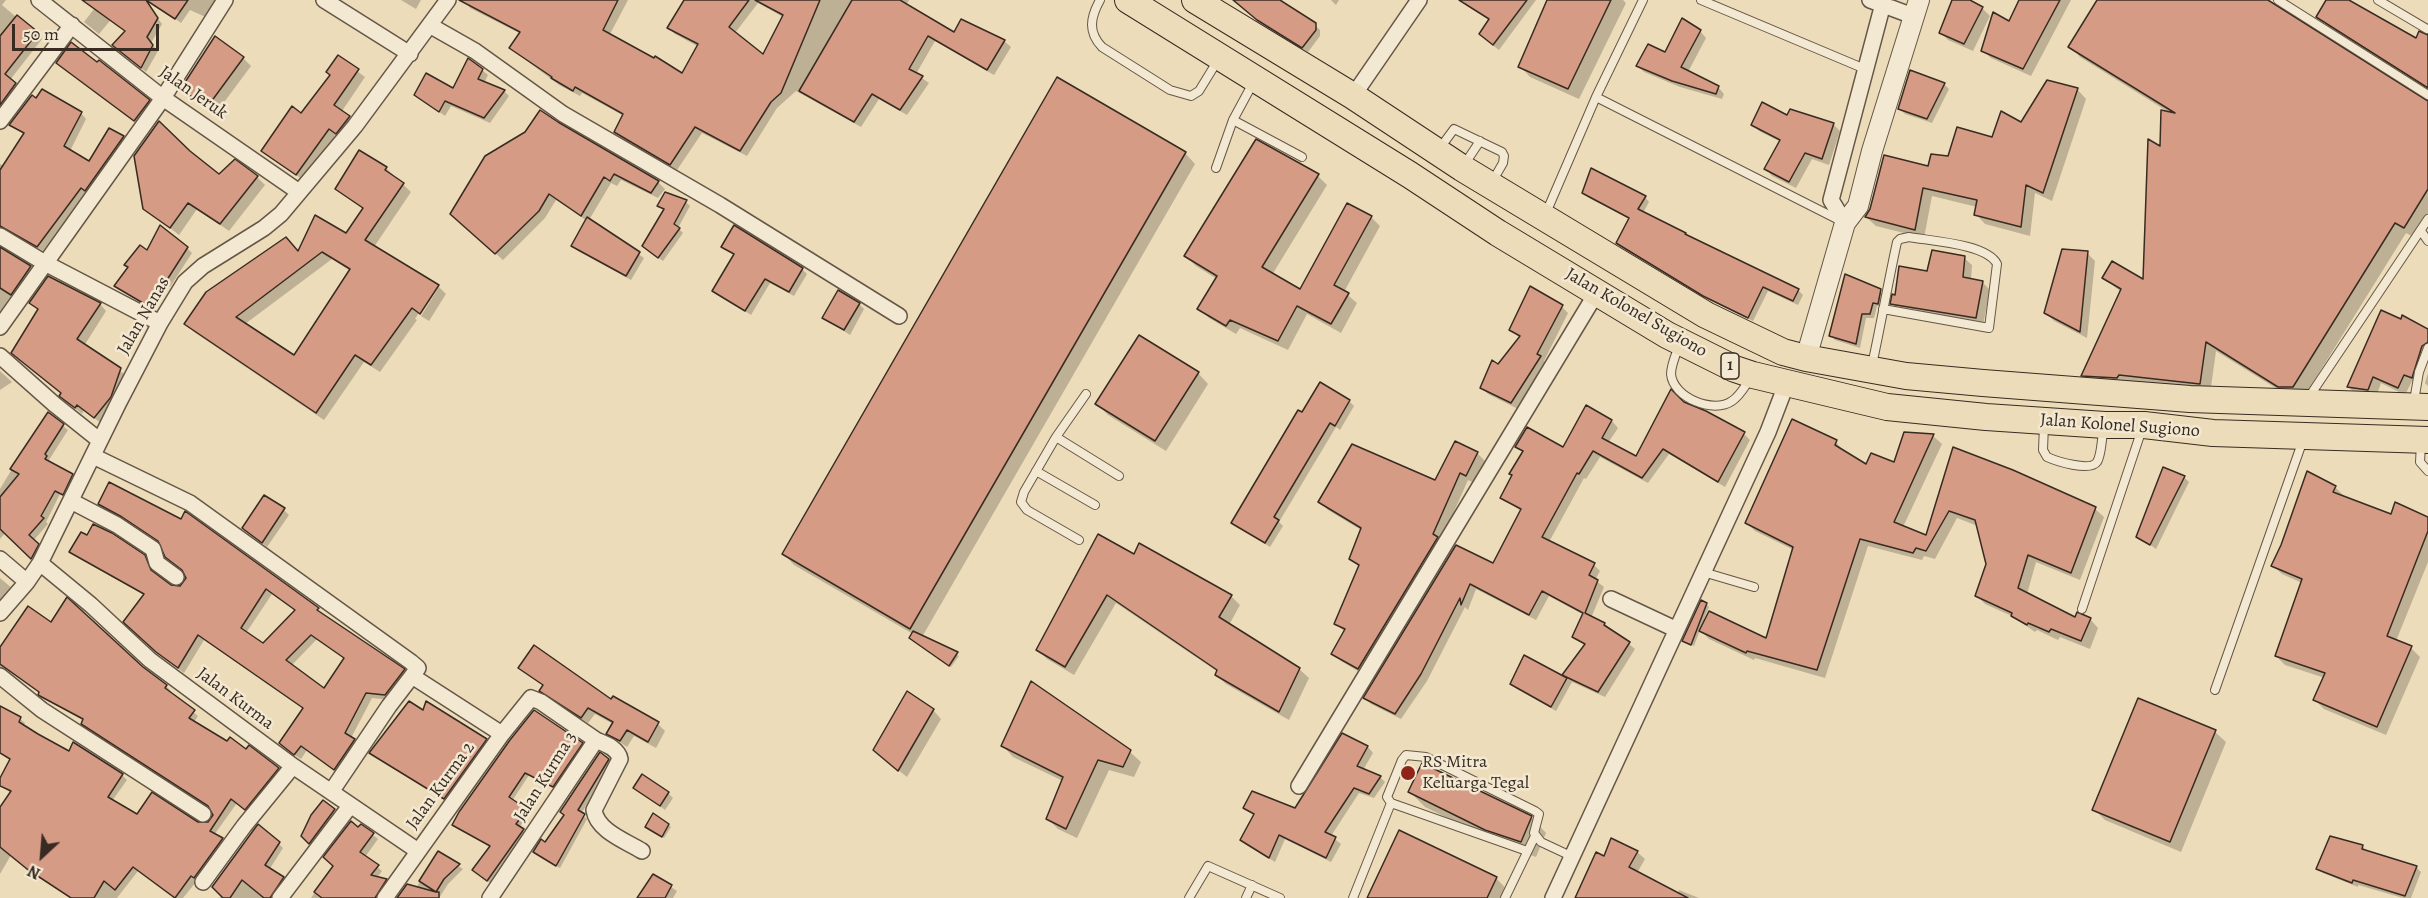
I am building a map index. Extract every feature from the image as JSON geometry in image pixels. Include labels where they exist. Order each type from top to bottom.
[{"type":"highway","name":"Jalan Kolonel Sugiono","points":[[1128,0],[1498,233],[1680,343],[1753,375],[1786,385],[1887,407],[2044,421],[2144,425],[2213,433],[2425,440]]},
{"type":"highway","name":"Jalan Kolonel Sugiono","points":[[1197,0],[1353,96],[1462,168],[1706,315],[1771,347],[1806,358],[1906,376],[2190,399],[2421,407]]},
{"type":"highway","points":[[1255,79],[1273,48]]},
{"type":"street","points":[[0,327],[163,98],[225,0]]},
{"type":"street","points":[[324,0],[410,54]]},
{"type":"street","name":"Jalan Nanas","points":[[0,613],[40,563],[99,440],[160,323],[190,278],[281,214],[355,126],[448,0]]},
{"type":"street","points":[[1353,96],[1419,0]]},
{"type":"street","name":"Jalan Jeruk","points":[[44,2],[163,98],[299,192]]},
{"type":"street","points":[[1806,358],[1845,224],[1858,206],[1872,151],[1916,8],[1879,2],[1865,69],[1830,200],[1845,224]]},
{"type":"street","points":[[0,121],[72,25]]},
{"type":"street","points":[[431,26],[475,51],[563,114],[720,205],[898,316]]},
{"type":"street","points":[[0,236],[45,263],[160,323]]},
{"type":"street","points":[[1299,786],[1597,292]]},
{"type":"street","points":[[0,356],[99,440]]},
{"type":"street","points":[[1553,898],[1675,629],[1768,432],[1786,385]]},
{"type":"street","points":[[93,456],[190,503],[418,668],[389,706],[331,792]]},
{"type":"street","points":[[71,501],[117,525],[153,549],[157,563],[176,577]]},
{"type":"street","points":[[0,559],[27,582]]},
{"type":"street","name":"Jalan Kurma","points":[[40,563],[91,605],[150,660],[293,766],[418,851]]},
{"type":"street","points":[[1611,599],[1675,629]]},
{"type":"street","points":[[0,676],[42,710],[203,814]]},
{"type":"street","points":[[412,676],[502,734]]},
{"type":"street","name":"Jalan Kurma 2","points":[[385,898],[502,734],[531,698]]},
{"type":"street","name":"Jalan Kurma 3","points":[[490,898],[596,740],[541,702],[531,698]]},
{"type":"street","points":[[596,740],[610,746],[619,754],[620,759],[594,810],[596,819],[609,831],[642,851]]},
{"type":"street","points":[[203,882],[244,826],[293,766]]},
{"type":"street","points":[[280,898],[350,806]]},
{"type":"lane","points":[[1100,0],[1091,28],[1094,38],[1102,48],[1170,90],[1191,96],[1199,91],[1220,57]]},
{"type":"lane","points":[[1544,217],[1596,97],[1643,0]]},
{"type":"lane","points":[[1701,0],[1865,69]]},
{"type":"lane","points":[[2278,0],[2428,95]]},
{"type":"lane","points":[[2378,0],[2427,29]]},
{"type":"lane","points":[[1216,168],[1233,120],[1255,79]]},
{"type":"lane","points":[[1596,97],[1816,207],[1845,224]]},
{"type":"lane","points":[[1233,120],[1302,157]]},
{"type":"lane","points":[[1437,152],[1454,129],[1480,141],[1504,156],[1503,164],[1491,184]]},
{"type":"lane","points":[[1462,168],[1480,141]]},
{"type":"lane","points":[[2304,404],[2428,219]]},
{"type":"lane","points":[[2421,231],[2428,241]]},
{"type":"lane","points":[[1870,369],[1897,242],[1903,237],[1909,237],[1973,248],[1994,259],[1997,270],[1989,328],[1883,309]]},
{"type":"lane","points":[[1680,343],[1671,372],[1673,380],[1683,394],[1695,400],[1713,406],[1725,405],[1735,400],[1753,375]]},
{"type":"lane","points":[[2421,407],[2419,372],[2428,348]]},
{"type":"lane","points":[[1079,540],[1027,510],[1021,502],[1056,437],[1086,394]]},
{"type":"lane","points":[[2044,421],[2044,453],[2052,459],[2088,468],[2096,464],[2098,460],[2105,425]]},
{"type":"lane","points":[[2082,609],[2144,425]]},
{"type":"lane","points":[[2215,690],[2305,436]]},
{"type":"lane","points":[[1056,437],[1119,476]]},
{"type":"lane","points":[[2425,440],[2420,462],[2428,471]]},
{"type":"lane","points":[[1036,471],[1095,505]]},
{"type":"lane","points":[[1702,572],[1754,587]]},
{"type":"lane","points":[[1505,898],[1535,836],[1539,814],[1419,756],[1406,755],[1402,760],[1387,797],[1390,803],[1527,851]]},
{"type":"lane","points":[[1353,898],[1390,803]]},
{"type":"lane","points":[[1535,836],[1541,842],[1573,857]]},
{"type":"lane","points":[[1189,898],[1206,866],[1280,898]]},
{"type":"lane","points":[[1246,898],[1252,885]]},
{"type":"building","points":[[82,0],[146,0],[158,18],[147,37],[153,45],[141,68],[112,45],[125,31]]},
{"type":"building","points":[[146,0],[188,0],[175,19]]},
{"type":"building","points":[[459,0],[618,0],[603,30],[654,58],[655,56],[682,73],[698,44],[667,28],[684,0],[749,0],[729,27],[763,54],[783,15],[755,0],[820,0],[781,93],[771,102],[740,151],[695,127],[670,165],[614,132],[623,114],[575,87],[573,91],[509,48],[520,32]]},
{"type":"building","points":[[852,0],[900,0],[954,32],[961,19],[1005,40],[987,70],[928,36],[909,69],[923,76],[900,110],[872,94],[854,122],[799,91]]},
{"type":"building","points":[[1233,0],[1280,0],[1316,23],[1316,30],[1302,48],[1257,20]]},
{"type":"building","points":[[1459,0],[1527,0],[1493,45],[1479,34],[1489,19]]},
{"type":"building","points":[[1547,0],[1611,0],[1568,89],[1518,67]]},
{"type":"building","points":[[1952,0],[1970,0],[1983,7],[1964,44],[1939,33]]},
{"type":"building","points":[[2019,0],[2060,0],[2023,69],[1981,51],[1993,12],[2009,21]]},
{"type":"building","points":[[2097,0],[2268,0],[2428,101],[2428,189],[2404,228],[2395,223],[2293,387],[2278,387],[2206,342],[2200,384],[2119,375],[2117,378],[2081,376],[2121,289],[2102,278],[2112,261],[2143,279],[2148,139],[2160,146],[2161,110],[2175,113],[2068,47]]},
{"type":"building","points":[[2326,0],[2349,0],[2416,38],[2419,31],[2428,35],[2428,88],[2316,17]]},
{"type":"building","points":[[17,15],[38,32],[5,74],[16,83],[0,105],[0,36]]},
{"type":"building","points":[[1682,18],[1701,30],[1681,67],[1719,86],[1716,94],[1672,81],[1636,66],[1648,44],[1665,52]]},
{"type":"building","points":[[215,36],[244,57],[208,106],[180,90]]},
{"type":"building","points":[[71,42],[97,62],[99,60],[150,100],[134,121],[56,63]]},
{"type":"building","points":[[338,55],[359,69],[334,105],[350,116],[336,134],[329,129],[296,175],[261,151],[292,106],[301,113],[330,75],[326,72]]},
{"type":"building","points":[[468,58],[483,69],[478,79],[505,90],[484,118],[445,101],[439,112],[414,95],[426,73],[453,88]]},
{"type":"building","points":[[1910,70],[1945,83],[1927,119],[1898,109]]},
{"type":"building","points":[[1057,77],[1186,152],[910,629],[782,554]]},
{"type":"building","points":[[2047,80],[2078,88],[2043,193],[2026,185],[2021,227],[1974,215],[1977,200],[1923,188],[1915,230],[1865,217],[1870,209],[1884,155],[1928,166],[1931,154],[1948,156],[1957,127],[1992,137],[2001,111],[2021,122]]},
{"type":"building","points":[[42,89],[82,112],[64,146],[89,161],[109,128],[124,136],[85,191],[81,188],[37,247],[0,226],[0,170],[24,133],[9,125],[32,95],[36,98]]},
{"type":"building","points":[[1762,102],[1787,115],[1790,109],[1834,123],[1822,159],[1805,153],[1789,182],[1764,169],[1780,140],[1751,125]]},
{"type":"building","points":[[540,110],[659,181],[651,193],[614,174],[610,181],[604,177],[581,216],[549,194],[539,211],[495,254],[450,214],[485,156],[525,132]]},
{"type":"building","points":[[159,121],[190,151],[219,174],[235,159],[258,176],[220,224],[188,203],[170,228],[143,209],[134,156]]},
{"type":"building","points":[[1256,139],[1319,174],[1262,267],[1300,289],[1347,203],[1372,216],[1334,285],[1349,293],[1331,324],[1297,306],[1278,341],[1230,320],[1226,326],[1197,309],[1217,276],[1184,256]]},
{"type":"building","points":[[359,150],[387,167],[385,170],[404,183],[365,240],[439,285],[420,314],[412,308],[371,365],[355,355],[316,413],[184,324],[206,292],[286,237],[298,251],[315,215],[346,233],[363,208],[335,189]],"holes":[[[322,252],[350,269],[294,355],[236,317]]]},
{"type":"building","points":[[1591,168],[1646,196],[1638,209],[1799,289],[1793,301],[1763,287],[1748,318],[1703,296],[1616,243],[1629,218],[1582,193]]},
{"type":"building","points":[[665,192],[687,200],[674,224],[680,228],[658,258],[642,246],[664,209],[657,206]]},
{"type":"building","points":[[587,217],[640,252],[626,276],[571,246]]},
{"type":"building","points":[[160,225],[188,247],[165,283],[162,282],[148,306],[114,286],[128,267],[124,265],[140,245],[147,250]]},
{"type":"building","points":[[734,225],[803,268],[789,292],[765,279],[745,311],[712,291],[734,254],[721,247]]},
{"type":"building","points":[[0,247],[31,266],[11,295],[0,288]]},
{"type":"building","points":[[2062,249],[2088,251],[2080,332],[2044,313]]},
{"type":"building","points":[[1932,250],[1965,256],[1963,277],[1983,281],[1976,318],[1890,304],[1892,294],[1895,295],[1899,266],[1927,271]]},
{"type":"building","points":[[1845,274],[1881,289],[1878,304],[1873,303],[1870,314],[1862,314],[1856,344],[1829,336]]},
{"type":"building","points":[[48,276],[101,303],[77,339],[121,368],[111,397],[94,418],[77,405],[75,408],[59,396],[61,393],[11,353],[38,309],[29,303]]},
{"type":"building","points":[[1530,286],[1563,305],[1537,354],[1541,356],[1511,403],[1480,388],[1492,360],[1498,364],[1520,336],[1509,330]]},
{"type":"building","points":[[838,290],[860,303],[844,330],[822,318]]},
{"type":"building","points":[[2381,310],[2401,319],[2402,315],[2428,329],[2428,342],[2422,346],[2412,378],[2404,375],[2398,388],[2373,377],[2368,390],[2347,387]]},
{"type":"building","points":[[1139,335],[1199,372],[1155,441],[1095,404]]},
{"type":"building","points":[[1320,382],[1350,400],[1335,426],[1330,423],[1274,517],[1279,520],[1265,543],[1231,523],[1298,410],[1302,412]]},
{"type":"building","points":[[1671,389],[1684,402],[1745,432],[1718,482],[1663,449],[1642,478],[1593,451],[1579,474],[1577,473],[1542,537],[1595,563],[1589,575],[1598,580],[1585,613],[1605,623],[1604,625],[1630,642],[1598,692],[1562,675],[1585,644],[1572,637],[1583,613],[1542,591],[1529,615],[1470,584],[1461,605],[1460,598],[1421,674],[1395,714],[1363,698],[1456,545],[1493,563],[1521,509],[1500,498],[1512,475],[1509,474],[1523,451],[1515,447],[1527,427],[1563,447],[1586,405],[1612,420],[1602,438],[1636,456]]},
{"type":"building","points":[[48,412],[64,424],[45,454],[47,456],[45,459],[73,474],[63,495],[55,491],[41,516],[44,518],[29,535],[39,544],[31,559],[0,529],[0,497],[19,474],[10,469]]},
{"type":"building","points":[[1792,419],[1837,440],[1835,445],[1866,464],[1871,453],[1894,462],[1904,432],[1934,434],[1894,522],[1926,535],[1953,447],[2013,470],[2096,507],[2071,573],[2028,555],[2018,588],[2075,617],[2077,612],[2091,618],[2081,641],[2051,629],[2049,632],[2028,623],[2027,625],[2011,616],[2012,613],[1975,596],[1986,564],[1975,520],[1949,511],[1926,551],[1916,548],[1913,553],[1860,539],[1817,670],[1747,651],[1746,653],[1699,631],[1709,611],[1766,638],[1793,547],[1745,523]]},
{"type":"building","points":[[1455,441],[1478,452],[1466,476],[1460,473],[1433,534],[1438,537],[1358,669],[1331,654],[1345,629],[1334,624],[1359,565],[1349,559],[1361,528],[1318,502],[1352,444],[1435,480]]},
{"type":"building","points":[[2163,467],[2185,476],[2150,545],[2136,537]]},
{"type":"building","points":[[2307,471],[2336,486],[2333,492],[2391,514],[2395,502],[2428,517],[2428,531],[2387,636],[2412,646],[2377,727],[2313,700],[2325,673],[2275,656],[2302,579],[2271,566],[2281,545]]},
{"type":"building","points":[[109,482],[181,519],[185,511],[319,608],[317,610],[405,669],[385,695],[366,693],[345,733],[355,739],[334,770],[301,746],[294,755],[279,743],[303,708],[198,635],[178,668],[156,652],[123,622],[144,594],[69,552],[81,532],[87,535],[93,524],[112,533],[145,555],[151,570],[171,585],[180,586],[186,578],[182,570],[165,557],[158,541],[98,504]],"holes":[[[266,589],[295,610],[263,643],[241,628]],[[311,635],[344,658],[324,688],[286,660]]]},
{"type":"building","points":[[264,495],[285,508],[262,543],[242,528]]},
{"type":"building","points":[[1098,534],[1134,554],[1139,543],[1232,595],[1219,617],[1300,668],[1279,712],[1215,675],[1217,670],[1107,595],[1065,667],[1036,650]]},
{"type":"building","points":[[67,597],[143,667],[167,685],[165,688],[195,710],[189,718],[227,741],[230,737],[246,749],[249,745],[279,768],[245,810],[231,799],[210,831],[223,838],[194,878],[191,876],[175,898],[133,867],[115,890],[104,881],[94,898],[71,898],[27,869],[0,847],[0,807],[11,791],[0,786],[0,778],[10,759],[0,753],[0,706],[21,717],[19,722],[38,734],[69,751],[73,742],[123,774],[108,797],[137,814],[152,792],[198,822],[208,822],[213,815],[208,806],[81,724],[83,719],[38,695],[39,692],[0,664],[0,647],[28,606],[51,622]]},
{"type":"building","points":[[1701,600],[1707,603],[1691,645],[1682,641]]},
{"type":"building","points":[[913,631],[958,652],[949,666],[909,638]]},
{"type":"building","points":[[534,645],[611,699],[613,696],[659,722],[648,742],[627,730],[620,741],[606,734],[613,722],[588,708],[581,718],[539,691],[543,685],[518,668]]},
{"type":"building","points":[[1524,655],[1567,678],[1551,707],[1510,684]]},
{"type":"building","points":[[1031,681],[1131,750],[1123,767],[1098,760],[1066,829],[1046,819],[1063,777],[1001,746]]},
{"type":"building","points":[[907,691],[934,709],[898,771],[873,750]]},
{"type":"building","points":[[2138,698],[2216,730],[2170,842],[2092,810]]},
{"type":"building","points":[[409,701],[423,710],[426,701],[487,739],[444,799],[369,753]]},
{"type":"building","points":[[534,710],[583,743],[553,787],[525,773],[509,797],[527,809],[516,824],[524,829],[487,881],[472,870],[490,846],[452,825],[510,740]]},
{"type":"building","points":[[1342,733],[1368,746],[1357,766],[1381,776],[1369,794],[1354,788],[1325,832],[1336,837],[1326,858],[1279,835],[1269,858],[1240,840],[1254,814],[1243,808],[1252,791],[1295,808]]},
{"type":"building","points":[[600,752],[609,759],[578,810],[585,814],[556,866],[533,852],[541,839],[545,842],[564,815],[560,812]]},
{"type":"building","points":[[1422,763],[1532,816],[1521,842],[1485,830],[1408,792]]},
{"type":"building","points":[[642,774],[669,792],[660,806],[633,788]]},
{"type":"building","points":[[323,800],[335,809],[309,844],[301,836],[311,815]]},
{"type":"building","points":[[653,813],[669,824],[662,837],[645,827]]},
{"type":"building","points":[[351,821],[358,827],[361,824],[374,833],[360,852],[379,865],[371,875],[387,879],[375,898],[322,898],[314,892],[333,866],[323,857]]},
{"type":"building","points":[[258,824],[280,842],[265,865],[284,877],[270,898],[264,898],[242,880],[230,898],[223,898],[212,887]]},
{"type":"building","points":[[1399,830],[1497,877],[1487,898],[1367,898]]},
{"type":"building","points":[[2330,836],[2363,845],[2362,849],[2417,866],[2405,896],[2353,880],[2352,883],[2316,869]]},
{"type":"building","points":[[1611,838],[1638,851],[1629,867],[1688,898],[1575,898],[1596,852],[1604,856]]},
{"type":"building","points":[[438,851],[460,864],[444,879],[436,892],[419,881]]},
{"type":"building","points":[[653,874],[672,885],[665,898],[637,898]]},
{"type":"building","points":[[407,884],[439,892],[439,898],[397,898]]},
{"type":"place","name":"RS Mitra Keluarga Tegal","points":[[1408,773]]}]
